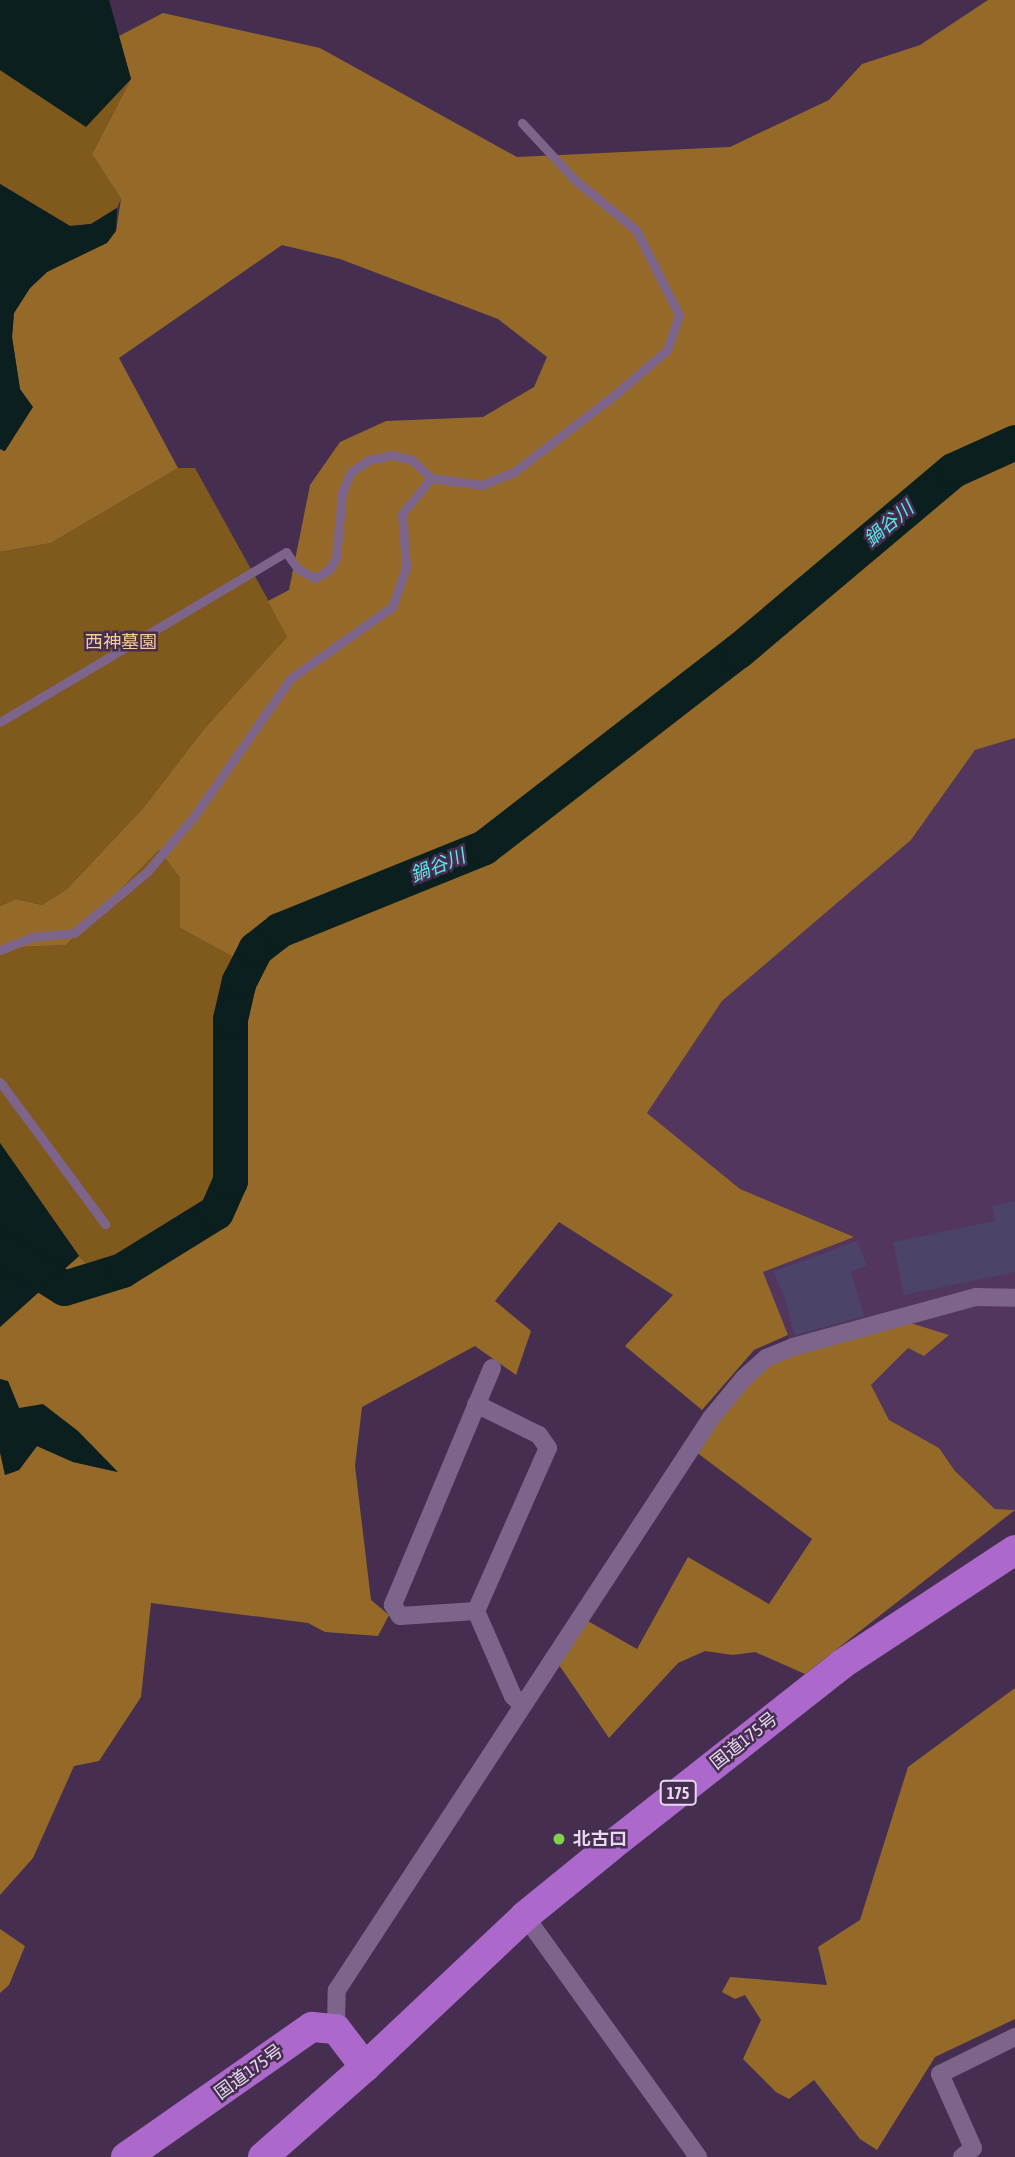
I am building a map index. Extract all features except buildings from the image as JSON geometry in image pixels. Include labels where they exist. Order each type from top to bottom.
[{"type":"highway","name":"国道175号","points":[[263,2157],[365,2067],[525,1916],[842,1664],[1015,1550]]},
{"type":"highway","name":"国道175号","points":[[126,2157],[312,2027],[336,2029]]},
{"type":"highway","points":[[336,2029],[365,2067]]},
{"type":"street","points":[[336,2029],[337,1990],[710,1418],[744,1378],[766,1358],[793,1347],[976,1297],[1015,1298]]},
{"type":"street","points":[[476,1611],[400,1616],[393,1605],[492,1368]]},
{"type":"street","points":[[476,1404],[539,1435],[548,1448],[476,1611],[513,1696],[522,1705]]},
{"type":"street","points":[[525,1916],[698,2157]]},
{"type":"street","points":[[962,2157],[973,2148],[940,2074],[1015,2037]]},
{"type":"lane","points":[[0,722],[286,552],[298,569],[314,578],[329,570],[335,558],[342,493],[351,472],[369,460],[392,455],[412,460],[431,478],[482,485],[514,472],[612,397],[667,350],[679,315],[636,230],[575,180],[522,123]]},
{"type":"lane","points":[[0,950],[33,937],[74,933],[147,872],[195,815],[291,678],[392,607],[406,567],[402,514],[431,478]]},
{"type":"lane","points":[[0,1082],[105,1224]]},
{"type":"shaded area","points":[[0,0],[109,0],[131,79],[86,127],[0,70]]},
{"type":"shaded area","points":[[988,0],[1015,0],[1015,738],[975,750],[911,840],[722,1001],[647,1113],[740,1189],[854,1237],[763,1272],[788,1335],[754,1350],[702,1410],[625,1346],[673,1295],[559,1222],[495,1301],[531,1331],[516,1375],[475,1346],[362,1407],[355,1466],[371,1600],[389,1615],[378,1636],[325,1632],[308,1623],[151,1603],[141,1697],[99,1761],[74,1766],[33,1858],[0,1895],[0,1452],[5,1475],[19,1470],[37,1446],[73,1462],[117,1472],[19,1408],[8,1382],[0,1379],[0,1327],[79,1256],[108,1286],[216,1219],[235,1183],[236,1020],[256,969],[180,928],[180,878],[159,850],[66,945],[0,948],[0,906],[16,899],[42,905],[67,889],[144,807],[204,729],[287,637],[268,601],[289,590],[310,485],[340,442],[386,421],[483,417],[534,387],[547,357],[498,319],[340,259],[282,245],[119,358],[178,468],[51,543],[0,552],[0,449],[4,451],[32,407],[20,389],[12,337],[14,313],[30,288],[47,272],[116,231],[121,199],[92,154],[131,79],[119,36],[163,13],[320,48],[517,157],[730,147],[829,100],[862,64],[920,45]]},
{"type":"shaded area","points":[[0,184],[70,226],[91,224],[117,208],[116,231],[107,243],[47,272],[30,288],[14,313],[12,337],[20,389],[33,407],[5,451],[0,449]]},
{"type":"shaded area","points":[[1015,738],[1015,1510],[996,1509],[955,1471],[939,1448],[889,1420],[871,1385],[908,1348],[924,1355],[948,1334],[790,1354],[788,1335],[763,1272],[853,1237],[740,1189],[647,1113],[722,1001],[911,840],[975,750]]},
{"type":"shaded area","points":[[0,1143],[79,1256],[0,1327]]},
{"type":"shaded area","points":[[904,1321],[949,1335],[924,1356],[908,1348],[871,1385],[889,1420],[939,1448],[955,1471],[995,1509],[1015,1510],[805,1674],[755,1652],[733,1655],[705,1651],[678,1663],[609,1738],[559,1665],[586,1620],[637,1649],[688,1557],[769,1604],[812,1539],[696,1452],[747,1380],[790,1354]]},
{"type":"shaded area","points":[[0,1379],[8,1381],[19,1408],[43,1404],[78,1431],[118,1472],[73,1462],[37,1446],[19,1470],[5,1475],[0,1452]]},
{"type":"shaded area","points":[[1015,1688],[1015,2019],[935,2057],[877,2150],[860,2139],[814,2080],[789,2099],[776,2092],[743,2059],[761,2020],[745,1995],[735,1999],[722,1992],[730,1977],[827,1985],[818,1947],[860,1920],[908,1767]]},
{"type":"shaded area","points":[[0,1929],[25,1946],[9,1985],[0,1993]]},
{"type":"green space","points":[[0,70],[86,126],[131,79],[92,154],[121,199],[117,208],[91,224],[70,226],[0,184]]},
{"type":"green space","name":"西神墓園","points":[[178,468],[195,468],[288,636],[204,729],[144,807],[67,889],[42,905],[16,899],[0,906],[0,552],[51,543]]},
{"type":"green space","points":[[159,850],[180,878],[180,928],[257,969],[236,1020],[235,1183],[216,1219],[107,1286],[79,1256],[0,1143],[0,948],[66,945]]},
{"type":"waterway","name":"鍋谷川","points":[[0,1248],[64,1288],[122,1270],[216,1212],[230,1181],[230,1019],[239,981],[255,949],[279,930],[484,847],[738,651],[953,470],[1015,442]]},
{"type":"place","name":"北古口","points":[[559,1839]]}]
